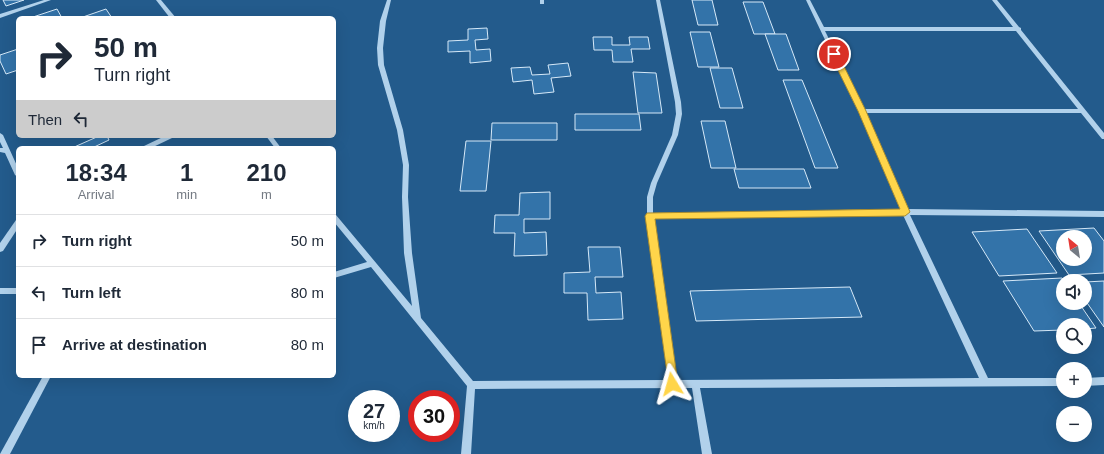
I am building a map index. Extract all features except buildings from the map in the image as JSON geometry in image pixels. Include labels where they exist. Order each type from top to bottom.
[{"type":"street","points":[[0,16],[49,0]]},
{"type":"street","points":[[158,0],[171,16]]},
{"type":"street","points":[[389,0],[383,21],[380,48],[381,65],[400,130],[406,164],[405,198],[408,253],[417,318]]},
{"type":"street","points":[[658,0],[679,114],[675,135],[654,183],[650,197],[650,216],[672,384]]},
{"type":"street","points":[[808,0],[862,111],[905,212],[985,382]]},
{"type":"street","points":[[994,0],[1104,137]]},
{"type":"street","points":[[822,29],[1018,29]]},
{"type":"street","points":[[862,111],[1083,111]]},
{"type":"street","points":[[0,135],[4,150],[16,171]]},
{"type":"street","points":[[150,146],[166,138]]},
{"type":"street","points":[[650,216],[905,212],[1104,214]]},
{"type":"street","points":[[336,219],[471,385],[466,454]]},
{"type":"street","points":[[0,249],[16,225]]},
{"type":"street","points":[[336,274],[372,264]]},
{"type":"street","points":[[0,291],[16,291]]},
{"type":"street","points":[[6,454],[47,378]]},
{"type":"street","points":[[471,385],[1056,382]]},
{"type":"street","points":[[1092,382],[1104,382]]},
{"type":"street","points":[[695,383],[707,454]]},
{"type":"route","points":[[672,384],[650,216],[905,212],[862,111],[834,54]]}]
